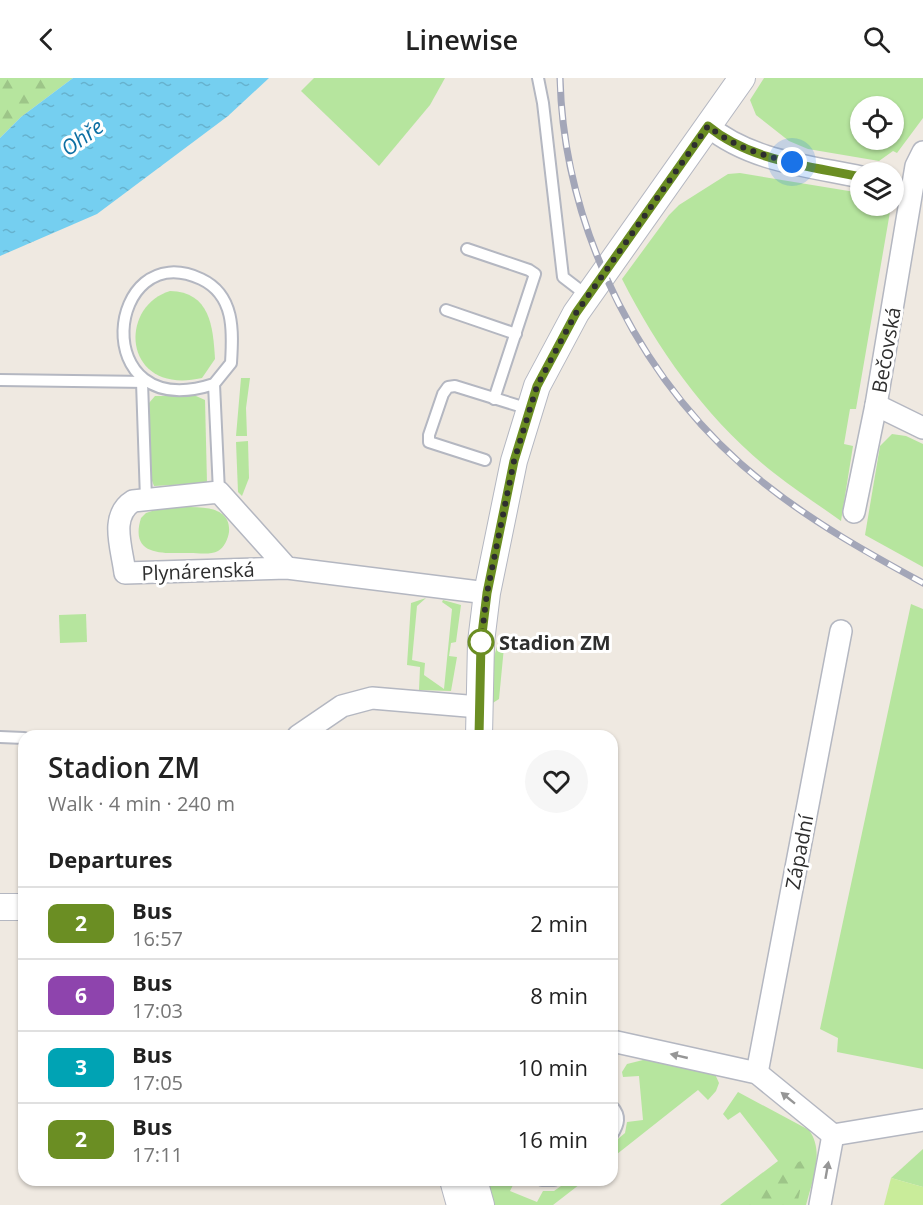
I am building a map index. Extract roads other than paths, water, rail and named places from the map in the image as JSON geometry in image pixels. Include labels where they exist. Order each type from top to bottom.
[{"type":"street","points":[[479,730],[481,642],[487,593],[514,461],[537,386],[576,313],[742,78]]},
{"type":"street","points":[[708,126],[725,140],[752,153],[850,175]]},
{"type":"street","name":"Bečovská","points":[[854,512],[876,405],[910,187],[923,152]]},
{"type":"street","points":[[876,405],[923,428]]},
{"type":"street","name":"Plynárenská","points":[[287,568],[219,492],[133,501],[123,507],[118,521],[125,573],[287,568],[487,593]]},
{"type":"street","name":"Západní","points":[[757,1073],[841,632]]},
{"type":"street","points":[[307,730],[342,706],[372,698],[479,707]]},
{"type":"street","points":[[0,906],[18,907]]},
{"type":"street","points":[[618,1042],[757,1073],[833,1135],[923,1120]]},
{"type":"street","points":[[820,1205],[833,1135]]},
{"type":"street","points":[[455,1186],[460,1205]]},
{"type":"street","points":[[476,1186],[481,1205]]},
{"type":"lane","points":[[538,78],[545,114],[563,278],[589,297]]},
{"type":"lane","points":[[467,249],[535,274],[494,399]]},
{"type":"lane","points":[[0,380],[145,382],[174,391],[199,389],[214,384],[231,363],[230,313],[220,294],[204,281],[186,272],[164,273],[148,279],[133,294],[124,314],[124,348],[129,364],[145,382],[146,499]]},
{"type":"lane","points":[[446,310],[516,334]]},
{"type":"lane","points":[[214,384],[219,492]]},
{"type":"lane","points":[[485,460],[437,447],[429,442],[429,435],[443,394],[448,387],[455,386],[530,410]]},
{"type":"lane","points":[[0,737],[18,738]]},
{"type":"water","name":"Ohře","points":[[73,78],[269,78],[228,116],[97,214],[0,256],[0,138],[21,117]]},
{"type":"railway","points":[[560,78],[565,136],[577,193],[595,250],[619,304],[648,355],[682,402],[722,446],[765,484],[822,525],[923,583]]},
{"type":"place","name":"Stadion ZM","points":[[481,642]]}]
